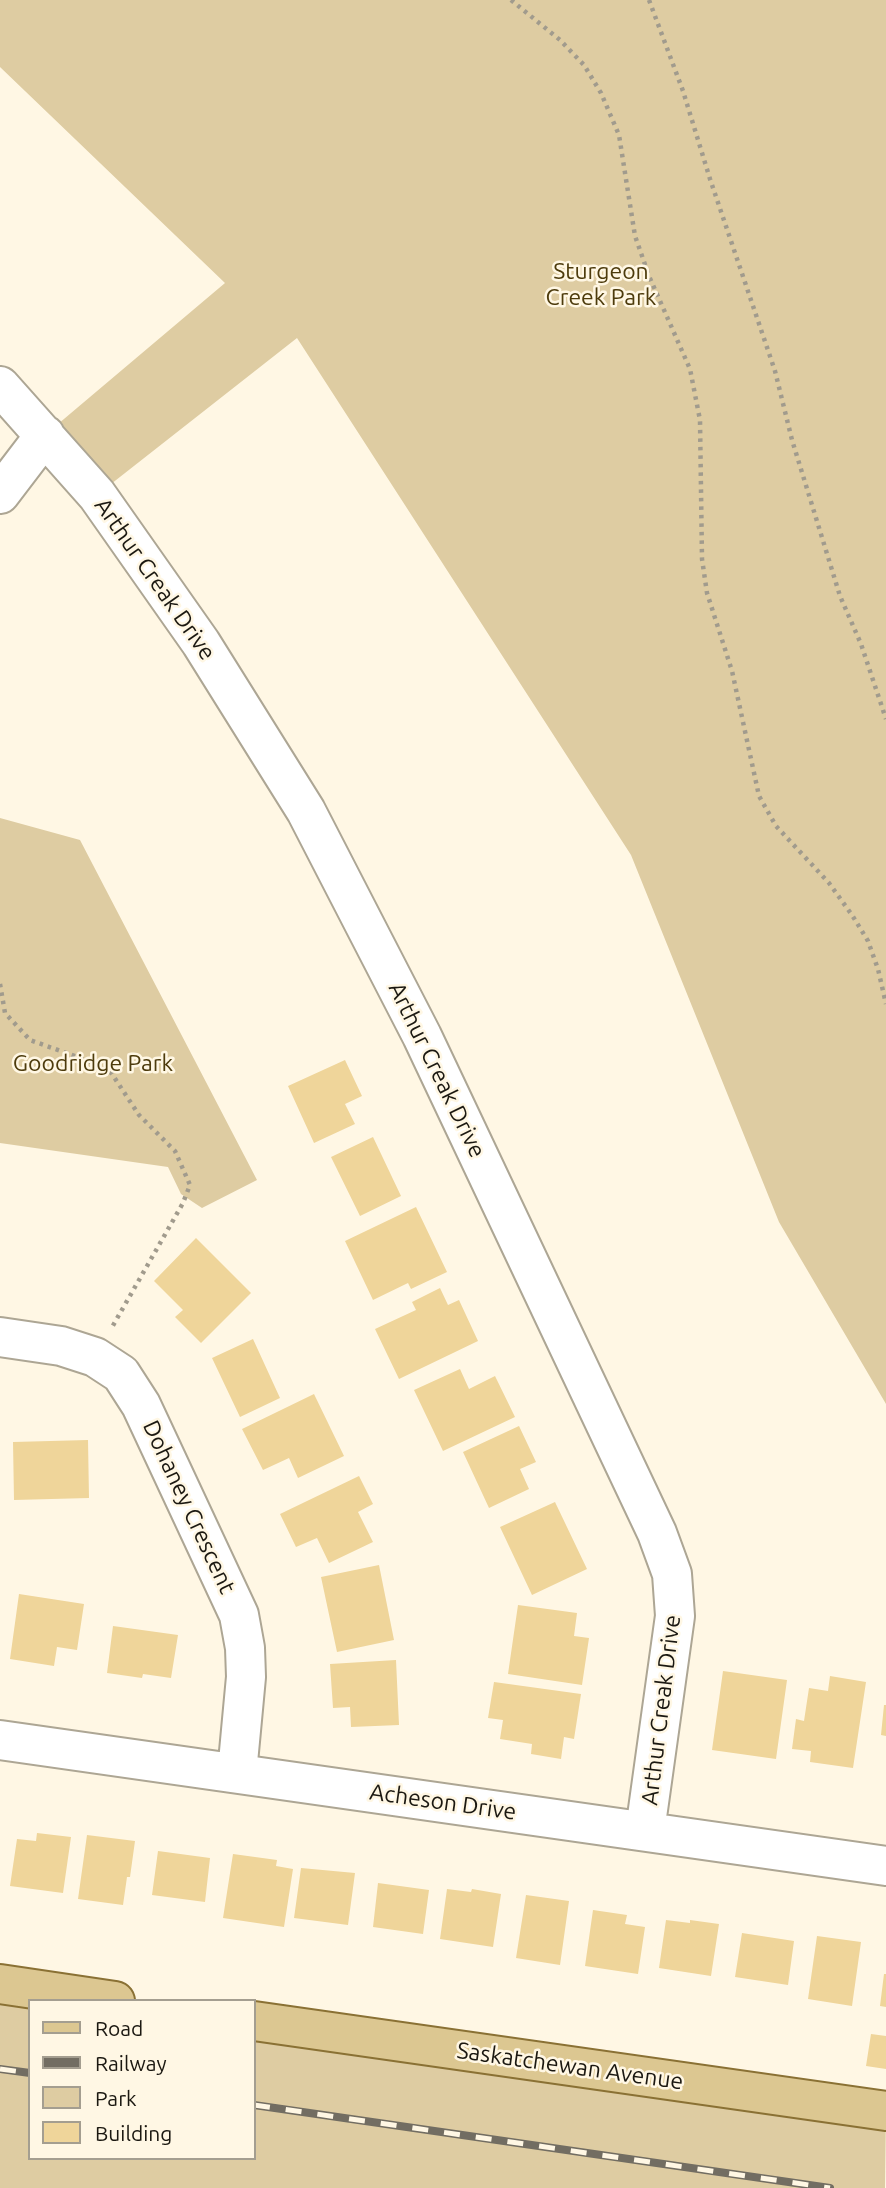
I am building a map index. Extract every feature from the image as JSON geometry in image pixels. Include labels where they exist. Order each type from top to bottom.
[{"type":"main road","points":[[0,1984],[101,1999]]},
{"type":"main road","name":"Saskatchewan Avenue","points":[[256,2021],[886,2111]]},
{"type":"street","name":"Arthur Creak Drive","points":[[0,386],[97,495],[194,631],[306,811],[422,1036],[657,1533],[672,1574],[675,1616],[645,1831]]},
{"type":"street","points":[[0,494],[45,435]]},
{"type":"street","name":"Dohaney Crescent","points":[[0,1337],[61,1346],[95,1357],[121,1374],[141,1405],[239,1615],[245,1648],[246,1677],[237,1773]]},
{"type":"street","name":"Acheson Drive","points":[[0,1740],[886,1866]]},
{"type":"path","points":[[511,0],[560,40],[583,65],[601,93],[619,135],[635,236],[649,276],[690,369],[700,420],[702,559],[706,593],[732,671],[759,796],[776,826],[829,883],[852,915],[868,942],[886,1004]]},
{"type":"path","points":[[649,0],[683,91],[718,204],[775,370],[792,440],[840,596],[861,644],[886,719]]},
{"type":"path","points":[[0,984],[5,1013],[30,1040],[108,1068],[139,1115],[175,1151],[190,1185],[183,1203],[95,1357]]},
{"type":"green space","name":"Sturgeon Creek Park","points":[[0,0],[886,0],[886,1404],[779,1222],[631,855],[297,338],[97,495],[45,435],[225,283],[0,67]]},
{"type":"green space","name":"Goodridge Park","points":[[0,818],[80,840],[257,1180],[202,1208],[181,1194],[168,1167],[0,1143]]},
{"type":"green space","points":[[0,1984],[28,2000],[28,2160],[256,2160],[256,2021],[886,2111],[885,2188],[0,2188]]},
{"type":"building","points":[[345,1060],[362,1096],[345,1104],[355,1124],[314,1143],[288,1086]]},
{"type":"building","points":[[373,1137],[401,1196],[360,1216],[331,1157]]},
{"type":"building","points":[[416,1207],[447,1272],[411,1289],[408,1283],[373,1300],[345,1241]]},
{"type":"building","points":[[196,1238],[251,1293],[201,1343],[175,1317],[183,1310],[154,1281]]},
{"type":"building","points":[[440,1288],[448,1305],[459,1300],[478,1341],[399,1379],[375,1329],[416,1310],[412,1302]]},
{"type":"building","points":[[253,1339],[280,1398],[240,1417],[212,1358]]},
{"type":"building","points":[[460,1369],[469,1389],[495,1376],[515,1417],[443,1451],[414,1390]]},
{"type":"building","points":[[314,1394],[344,1456],[298,1478],[289,1458],[263,1470],[242,1429]]},
{"type":"building","points":[[519,1426],[536,1462],[520,1469],[529,1489],[489,1508],[463,1452]]},
{"type":"building","points":[[88,1440],[89,1498],[14,1500],[13,1442]]},
{"type":"building","points":[[359,1476],[373,1504],[358,1512],[373,1542],[329,1563],[317,1538],[296,1547],[280,1514]]},
{"type":"building","points":[[555,1502],[587,1569],[532,1595],[500,1527]]},
{"type":"building","points":[[379,1565],[394,1640],[337,1652],[321,1577]]},
{"type":"building","points":[[19,1594],[84,1604],[77,1650],[57,1647],[54,1666],[10,1659]]},
{"type":"building","points":[[518,1605],[577,1613],[574,1636],[589,1638],[582,1685],[508,1674]]},
{"type":"building","points":[[113,1626],[178,1635],[171,1678],[143,1674],[142,1678],[107,1673]]},
{"type":"building","points":[[396,1660],[399,1725],[351,1727],[350,1707],[333,1708],[330,1664]]},
{"type":"building","points":[[723,1671],[787,1680],[776,1759],[712,1750]]},
{"type":"building","points":[[830,1676],[866,1682],[853,1768],[810,1762],[811,1751],[792,1749],[796,1719],[804,1721],[809,1688],[828,1691]]},
{"type":"building","points":[[494,1682],[581,1694],[574,1739],[564,1737],[561,1759],[531,1754],[532,1744],[500,1739],[503,1720],[488,1718]]},
{"type":"building","points":[[886,1705],[886,1736],[881,1735]]},
{"type":"building","points":[[37,1833],[71,1837],[63,1893],[10,1886],[17,1839],[36,1841]]},
{"type":"building","points":[[87,1835],[135,1841],[123,1905],[78,1899]]},
{"type":"building","points":[[158,1851],[210,1858],[205,1902],[152,1895]]},
{"type":"building","points":[[233,1854],[277,1860],[276,1866],[293,1869],[284,1927],[223,1918]]},
{"type":"building","points":[[301,1868],[355,1873],[348,1925],[294,1918]]},
{"type":"building","points":[[378,1883],[429,1890],[423,1934],[373,1927]]},
{"type":"building","points":[[447,1889],[471,1892],[472,1889],[501,1894],[493,1947],[440,1939]]},
{"type":"building","points":[[526,1895],[569,1901],[560,1965],[516,1958]]},
{"type":"building","points":[[593,1910],[627,1915],[625,1924],[645,1927],[638,1974],[585,1966]]},
{"type":"building","points":[[666,1920],[719,1924],[711,1976],[659,1968]]},
{"type":"building","points":[[742,1933],[794,1941],[788,1985],[735,1977]]},
{"type":"building","points":[[817,1936],[861,1942],[852,2006],[808,1999]]},
{"type":"building","points":[[886,1974],[886,2007],[880,2006]]},
{"type":"building","points":[[871,2034],[886,2036],[886,2069],[866,2066]]},
{"type":"railway","points":[[0,2069],[28,2073]]},
{"type":"railway","points":[[256,2105],[830,2188]]}]
